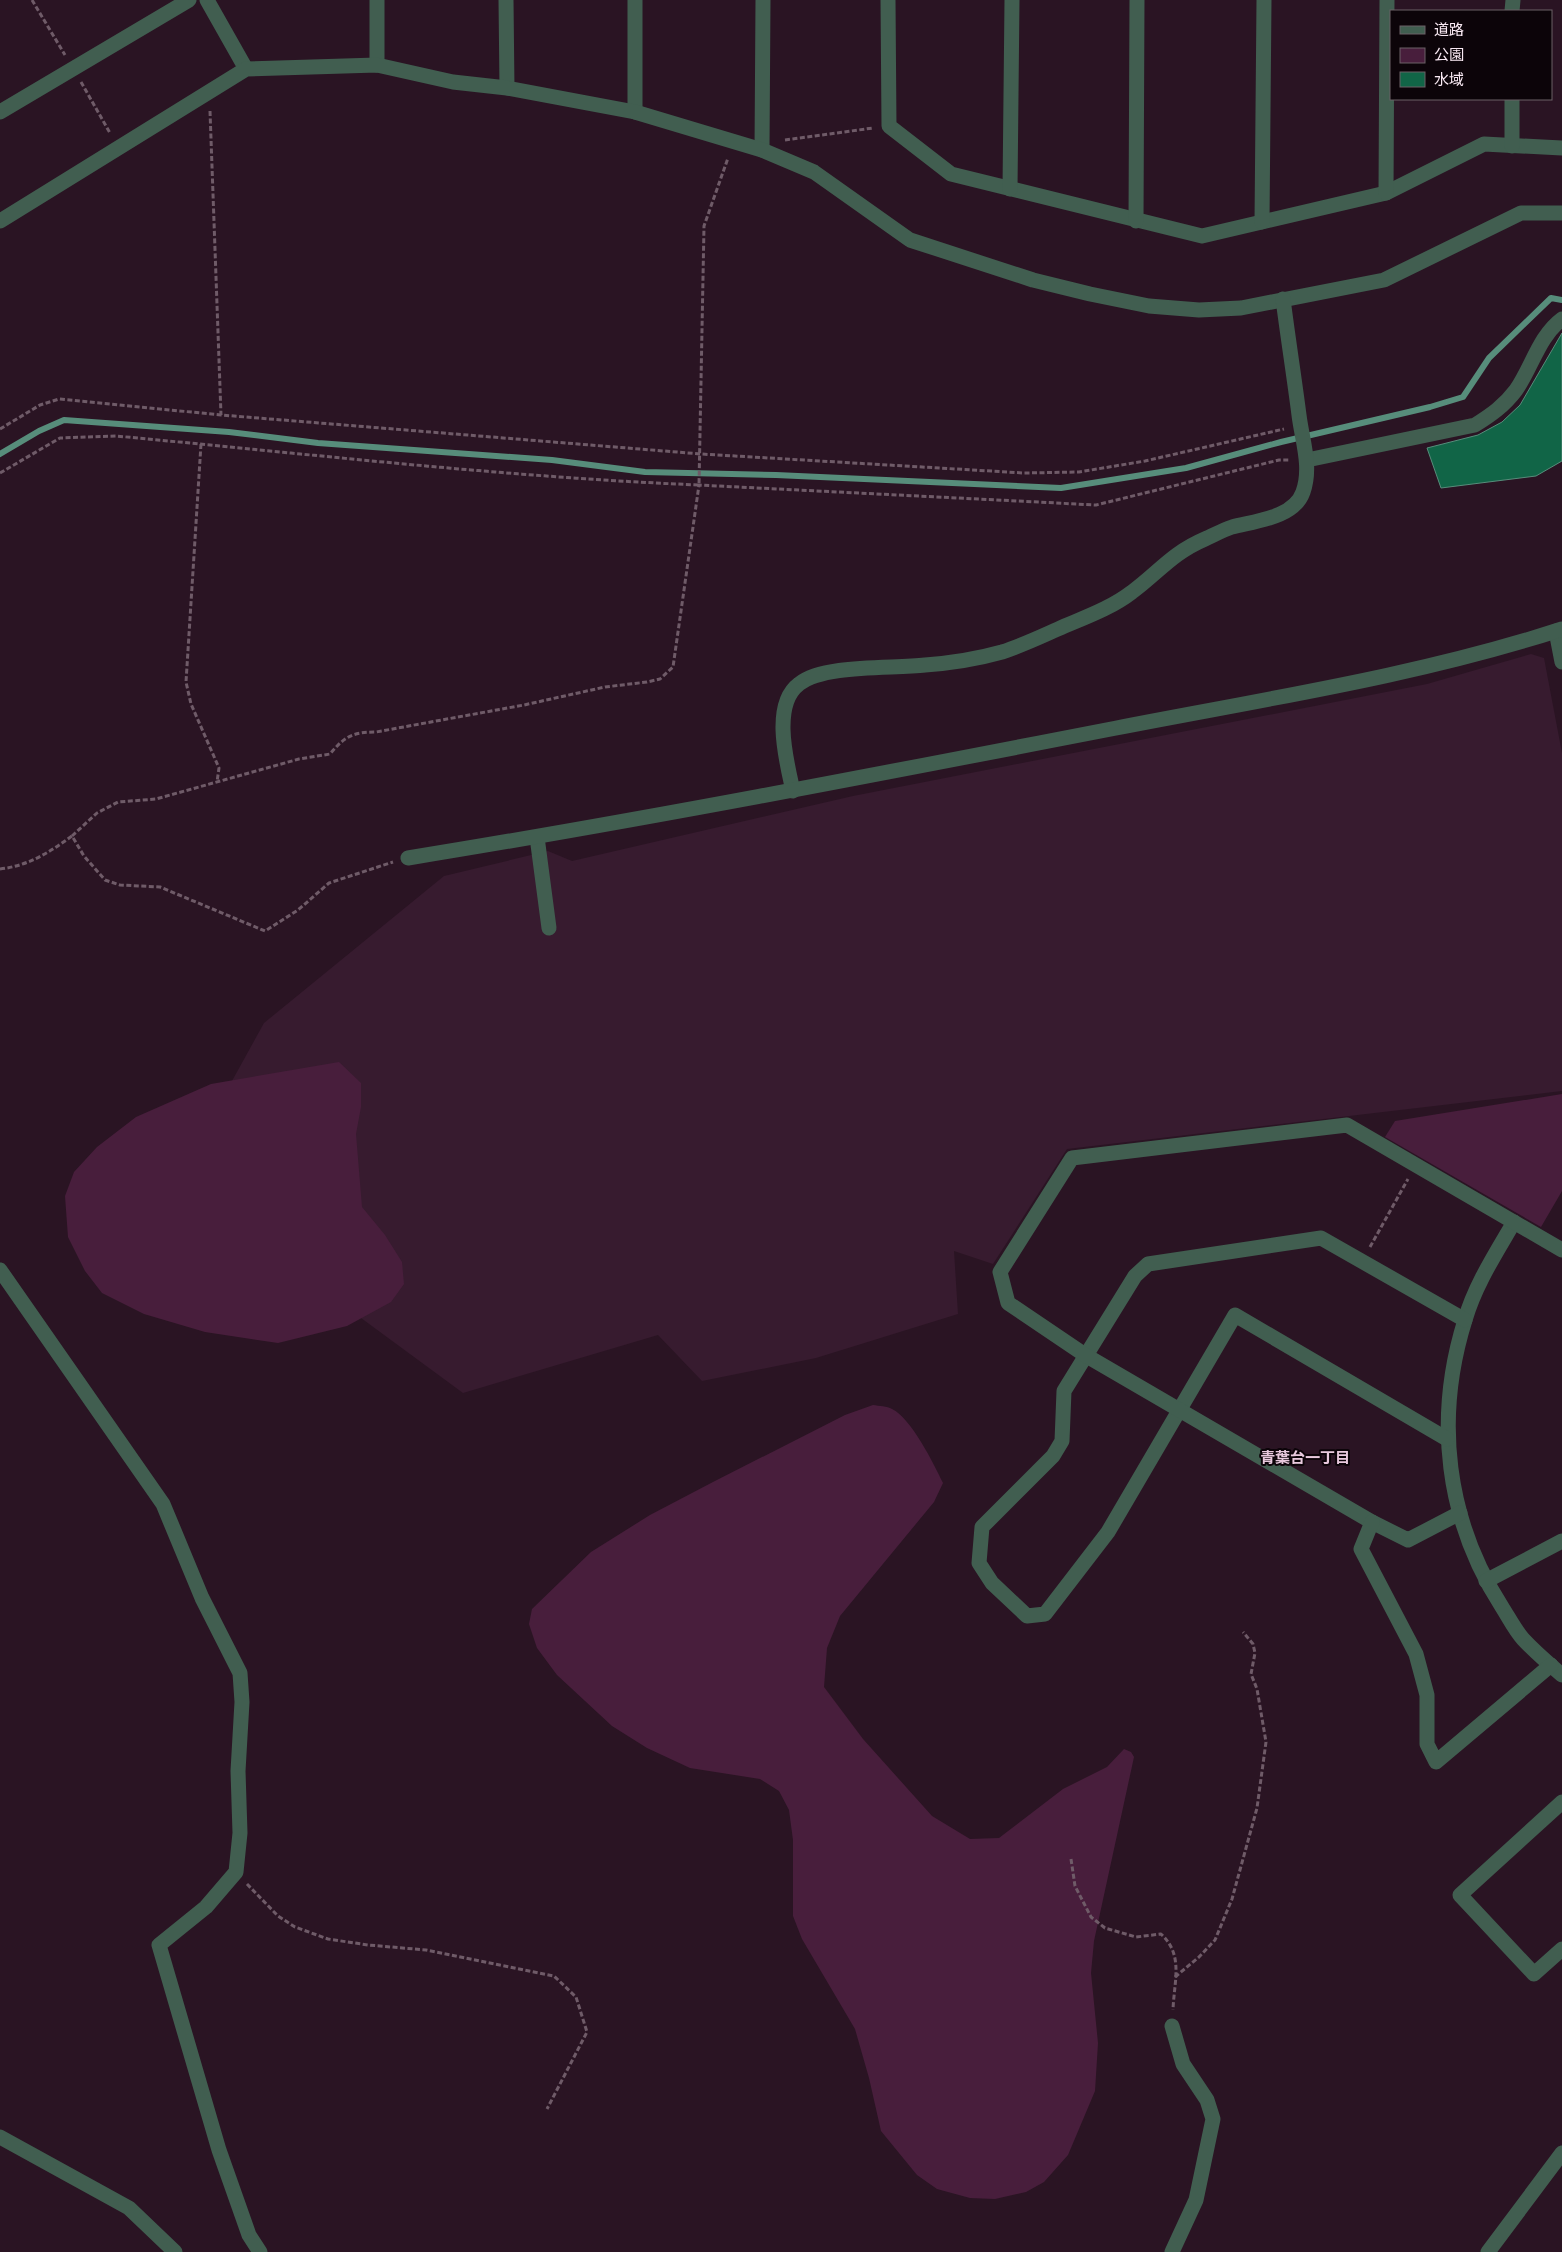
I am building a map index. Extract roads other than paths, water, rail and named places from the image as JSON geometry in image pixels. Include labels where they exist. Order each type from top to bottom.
[{"type":"street","points":[[0,112],[188,0]]},
{"type":"street","points":[[207,0],[246,69]]},
{"type":"street","points":[[377,65],[378,0]]},
{"type":"street","points":[[506,0],[507,88]]},
{"type":"street","points":[[635,0],[635,112]]},
{"type":"street","points":[[762,150],[763,0]]},
{"type":"street","points":[[888,0],[889,126],[951,174],[1202,236],[1386,194],[1484,144],[1562,148]]},
{"type":"street","points":[[1010,189],[1012,0]]},
{"type":"street","points":[[1136,221],[1137,0]]},
{"type":"street","points":[[1262,222],[1264,0]]},
{"type":"street","points":[[1386,194],[1387,0]]},
{"type":"street","points":[[0,220],[204,93],[246,69],[377,65],[453,82],[507,88],[635,112],[762,150],[814,172],[910,240],[1033,280],[1149,306],[1199,310],[1241,308],[1384,280],[1521,213],[1562,213]]},
{"type":"street","points":[[1512,100],[1512,146]]},
{"type":"street","points":[[793,791],[784,750],[783,715],[789,697],[798,684],[821,672],[967,660],[1005,651],[1115,603],[1133,592],[1161,566],[1198,542],[1230,528],[1276,516],[1291,508],[1302,494],[1306,478],[1307,460],[1300,425],[1283,299]]},
{"type":"street","points":[[1307,460],[1474,425],[1498,410],[1516,390],[1551,327],[1562,319]]},
{"type":"street","points":[[408,858],[538,837],[793,791],[1328,688],[1444,662],[1559,630],[1562,662]]},
{"type":"street","points":[[538,837],[549,928]]},
{"type":"street","points":[[1460,1513],[1408,1540],[1372,1522],[1085,1355],[1008,1303],[1000,1272],[1072,1158],[1347,1124],[1562,1250]]},
{"type":"street","points":[[1372,1522],[1361,1549],[1416,1654],[1427,1695],[1427,1744],[1436,1762],[1556,1670],[1522,1638],[1486,1581],[1460,1513],[1451,1479],[1447,1439],[1451,1381],[1465,1320],[1486,1270],[1514,1222]]},
{"type":"street","points":[[1447,1439],[1235,1315],[1108,1532],[1045,1614],[1027,1616],[992,1584],[979,1563],[982,1527],[1053,1456],[1062,1441],[1064,1391],[1135,1276],[1148,1264],[1321,1238],[1465,1320]]},
{"type":"street","points":[[0,1270],[162,1504],[202,1598],[240,1673],[242,1702],[238,1771],[240,1833],[236,1872],[206,1907],[159,1945],[220,2150],[249,2235],[260,2252]]},
{"type":"street","points":[[1486,1581],[1562,1541]]},
{"type":"street","points":[[1562,1802],[1460,1895],[1534,1974],[1562,1949]]},
{"type":"street","points":[[1172,2026],[1182,2064],[1207,2100],[1214,2119],[1196,2200],[1172,2252]]},
{"type":"street","points":[[0,2137],[129,2208],[175,2252]]},
{"type":"street","points":[[1488,2252],[1562,2153]]},
{"type":"water","points":[[1562,333],[1562,461],[1536,476],[1441,488],[1427,448],[1478,435],[1502,422],[1520,405]]},
{"type":"waterway","points":[[0,454],[39,431],[64,420],[229,432],[318,443],[552,460],[645,472],[776,475],[1061,488],[1186,468],[1281,442],[1430,407],[1463,397],[1489,358],[1551,298],[1562,300]]},
{"type":"district","name":"青葉台一丁目","points":[[1305,1458]]}]
